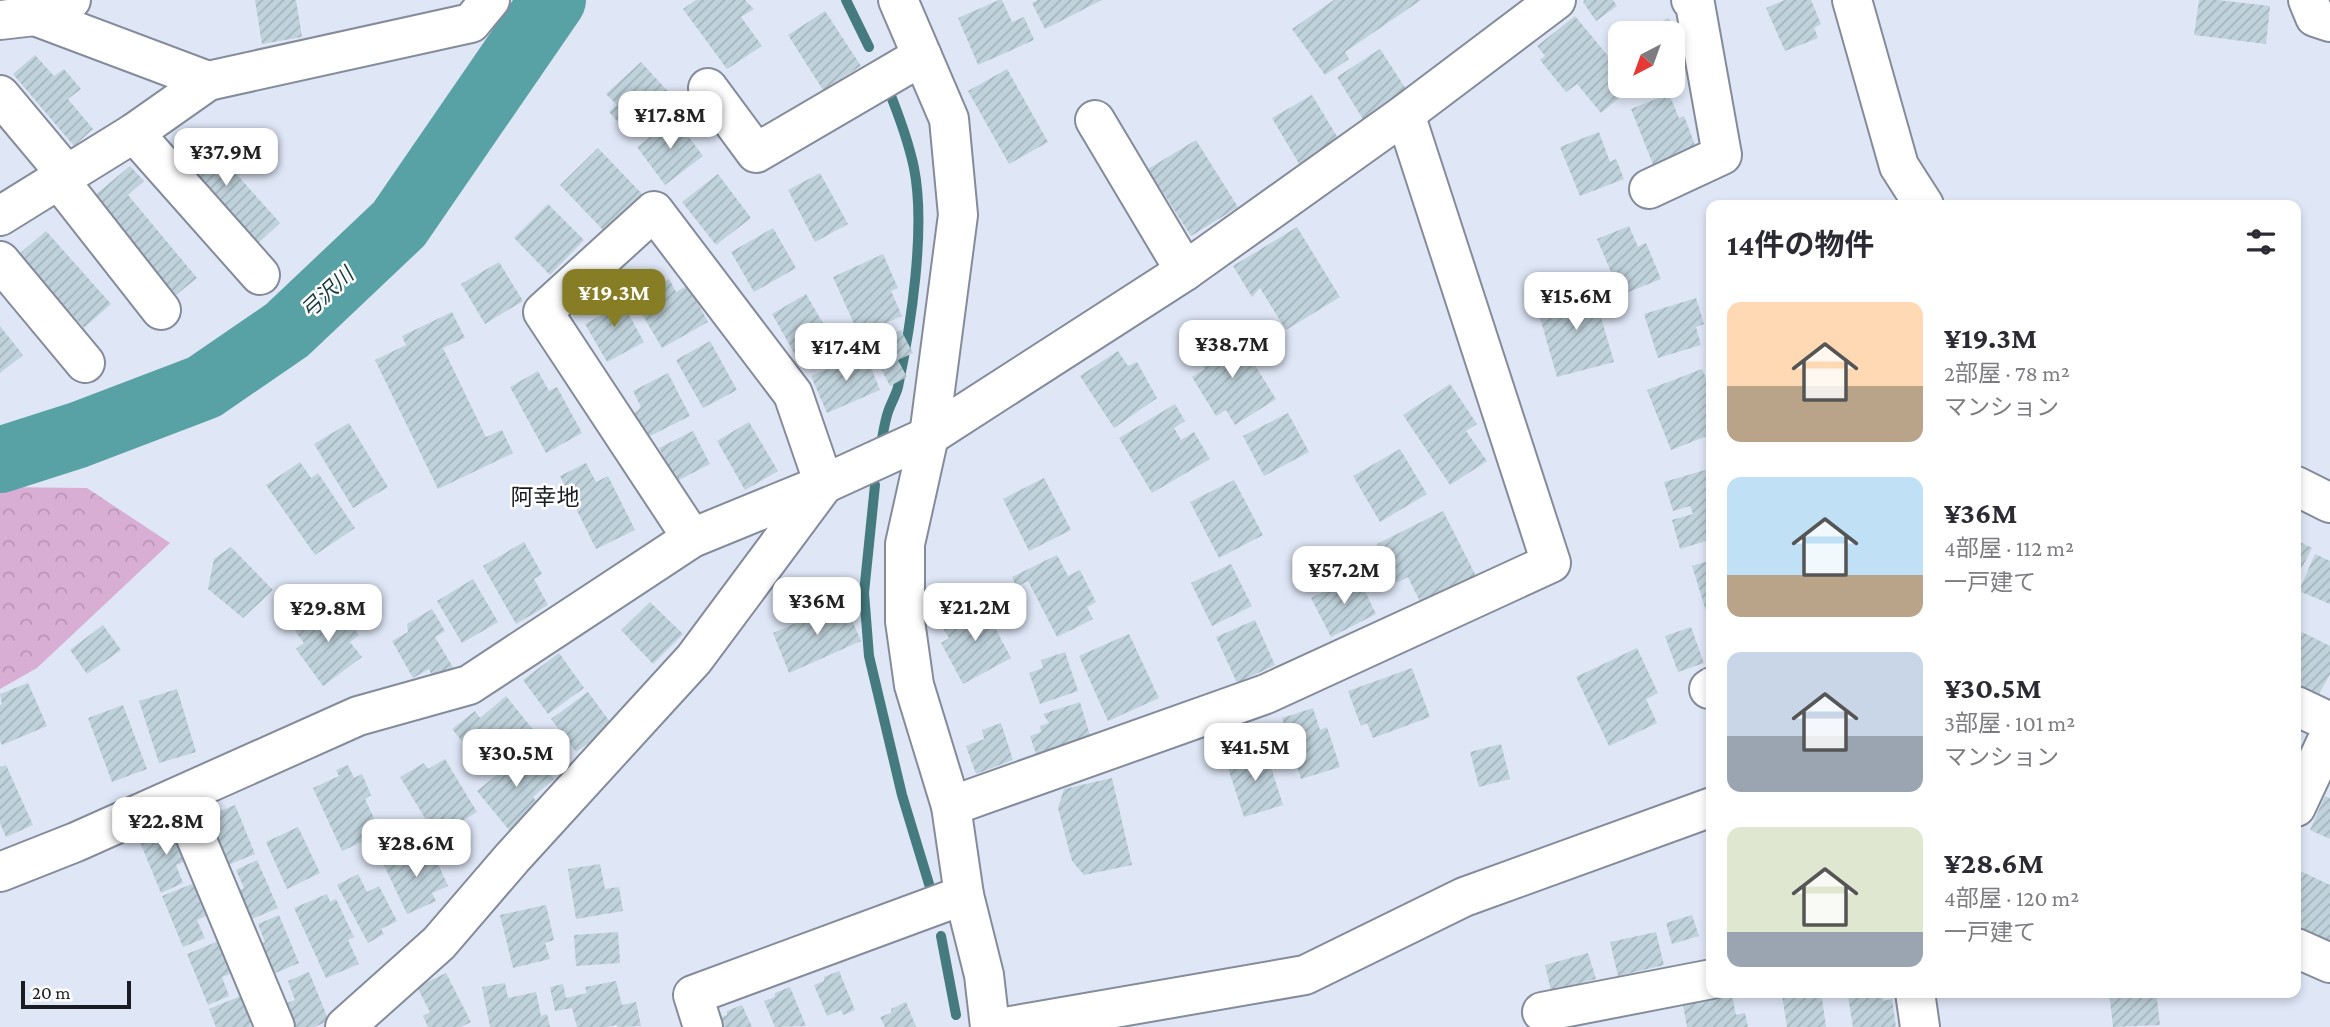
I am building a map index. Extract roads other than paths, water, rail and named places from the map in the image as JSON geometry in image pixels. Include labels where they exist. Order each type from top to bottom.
[{"type":"street","points":[[17,18],[71,0]]},
{"type":"street","points":[[0,216],[134,133],[208,81],[471,23],[490,0]]},
{"type":"street","points":[[898,0],[949,119],[958,215],[929,436],[905,544],[905,621],[915,685],[951,806],[964,895],[984,975],[990,1027]]},
{"type":"street","points":[[0,872],[180,797],[358,716],[470,685],[692,538],[824,484],[929,436],[1185,271],[1405,114],[1556,0]]},
{"type":"street","points":[[1649,189],[1722,155],[1695,4],[1691,0]]},
{"type":"street","points":[[1852,0],[1899,166],[1921,200]]},
{"type":"street","points":[[2308,0],[2315,17],[2330,22]]},
{"type":"street","points":[[17,18],[208,81]]},
{"type":"street","points":[[708,88],[756,153],[922,55]]},
{"type":"street","points":[[0,95],[161,310]]},
{"type":"street","points":[[951,806],[1266,694],[1551,563],[1405,114]]},
{"type":"street","points":[[1095,120],[1185,271]]},
{"type":"street","points":[[134,133],[260,275]]},
{"type":"street","points":[[692,538],[543,312],[654,211],[793,394],[824,484]]},
{"type":"street","points":[[0,261],[85,363]]},
{"type":"street","points":[[345,1027],[439,943],[522,847],[694,659],[824,484]]},
{"type":"street","points":[[2301,488],[2330,503]]},
{"type":"street","points":[[2301,708],[2330,722]]},
{"type":"street","points":[[2301,796],[2330,734]]},
{"type":"street","points":[[180,797],[275,1027]]},
{"type":"street","points":[[1005,1027],[1305,975],[1464,897],[1706,809]]},
{"type":"street","points":[[703,1027],[693,995],[964,895]]},
{"type":"street","points":[[2301,950],[2330,964]]},
{"type":"street","points":[[1542,1012],[1706,980]]},
{"type":"street","points":[[1916,998],[1920,1027]]},
{"type":"waterway","name":"弓沢川","points":[[0,460],[78,435],[204,387],[287,330],[399,224],[553,0]]},
{"type":"waterway","points":[[846,0],[869,47]]},
{"type":"waterway","points":[[880,448],[887,416],[898,387],[908,335],[918,248],[917,192],[912,157],[887,86]]},
{"type":"waterway","points":[[875,485],[864,593],[869,656],[902,795],[929,884]]},
{"type":"waterway","points":[[941,936],[956,1015]]},
{"type":"district","name":"阿幸地","points":[[545,497]]}]
